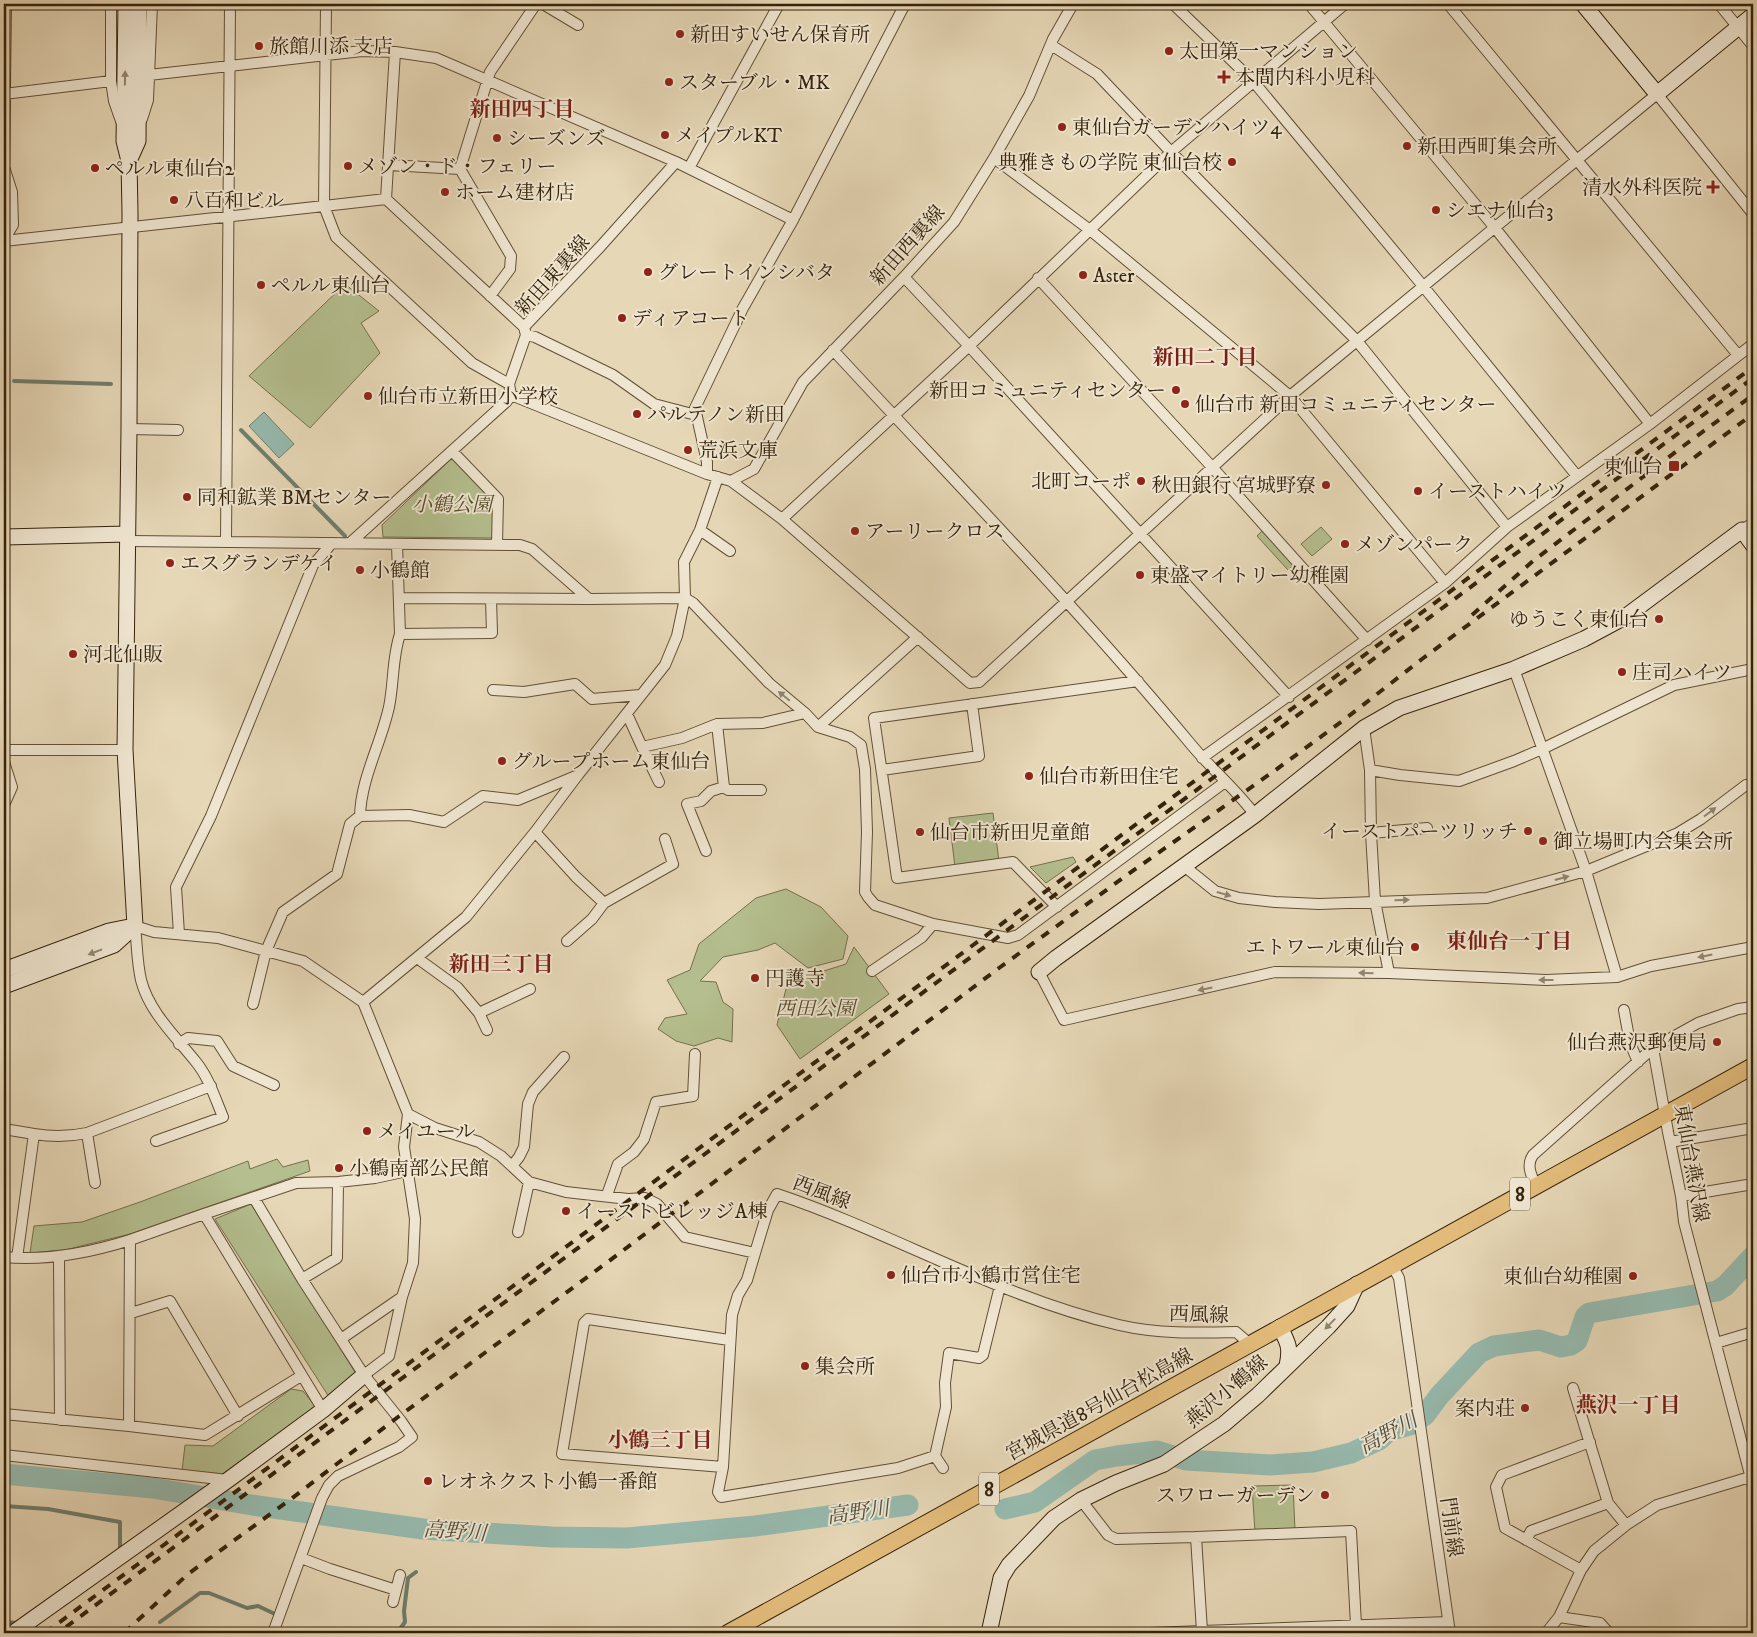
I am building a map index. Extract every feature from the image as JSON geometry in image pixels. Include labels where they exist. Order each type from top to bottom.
[{"type":"main road","name":"宮城県道8号仙台松島線","points":[[728,1633],[1753,1066]]},
{"type":"street","points":[[4,240],[13,225],[12,192],[4,168],[6,4]]},
{"type":"street","points":[[111,4],[111,81],[114,101],[138,141],[129,161],[129,429],[125,750],[135,926],[141,980],[153,1009],[179,1044],[197,1063],[211,1086],[223,1117],[156,1141]]},
{"type":"street","points":[[126,4],[131,130]]},
{"type":"street","points":[[131,130],[139,4]]},
{"type":"street","points":[[131,130],[148,100],[152,4]]},
{"type":"street","points":[[226,542],[230,4]]},
{"type":"street","points":[[326,4],[324,206],[336,237],[472,363],[510,390],[706,474],[731,480],[782,519],[970,682],[979,682],[1290,396],[1753,15]]},
{"type":"street","points":[[490,296],[510,270],[511,256],[460,169],[490,72],[536,4]]},
{"type":"street","points":[[543,4],[578,25]]},
{"type":"street","points":[[689,168],[779,4]]},
{"type":"street","points":[[706,474],[707,462],[695,408],[743,308],[793,220],[905,4]]},
{"type":"street","name":"新田西裏線","points":[[731,480],[754,469],[803,382],[954,222],[994,158],[1029,96],[1051,46],[1073,4]]},
{"type":"street","points":[[1173,4],[1254,81],[1577,476]]},
{"type":"street","points":[[1309,4],[1494,228],[1650,424]]},
{"type":"street","points":[[782,519],[969,346],[1171,152],[1344,4]]},
{"type":"street","points":[[1448,4],[1738,355]]},
{"type":"street","points":[[1583,4],[1753,214]]},
{"type":"street","points":[[1719,4],[1753,46]]},
{"type":"street","points":[[1051,46],[1097,74],[1357,341],[1507,528]]},
{"type":"street","points":[[149,75],[362,51],[395,52],[436,58],[676,162],[793,220]]},
{"type":"street","points":[[386,198],[395,52]]},
{"type":"street","points":[[4,94],[111,81]]},
{"type":"street","points":[[994,158],[1090,230],[1290,396],[1445,583]]},
{"type":"street","name":"新田東裏線","points":[[350,543],[507,401],[525,331],[676,162]]},
{"type":"street","points":[[389,164],[460,169]]},
{"type":"street","points":[[386,198],[525,331],[613,375],[654,404],[696,415]]},
{"type":"street","points":[[4,240],[130,228],[386,198]]},
{"type":"street","points":[[904,277],[1289,697]]},
{"type":"street","points":[[1038,278],[1212,467],[1367,640]]},
{"type":"street","points":[[1202,758],[1445,583],[1507,528],[1650,424],[1753,344]]},
{"type":"street","points":[[833,350],[1066,600],[1138,681],[1202,758],[1240,795],[1255,815]]},
{"type":"street","points":[[129,429],[178,430]]},
{"type":"street","points":[[452,451],[498,499],[497,545]]},
{"type":"street","points":[[363,1002],[466,917],[665,665],[677,636],[685,598],[684,562],[700,530],[718,477]]},
{"type":"street","points":[[1753,545],[1748,526],[1625,617],[1584,639],[1514,669],[1399,708],[1364,728],[1255,815],[1039,972],[1064,1020],[1276,972],[1389,973],[1546,980],[1617,977],[1651,966],[1753,947]]},
{"type":"street","points":[[700,530],[730,551]]},
{"type":"street","points":[[4,537],[127,537],[226,542],[520,545],[532,549],[589,599]]},
{"type":"street","points":[[179,934],[176,887],[211,816],[313,565],[332,543]]},
{"type":"street","points":[[360,816],[360,799],[389,707],[396,646],[400,634],[397,544]]},
{"type":"street","points":[[400,598],[685,598],[693,603],[769,683],[818,726],[850,737],[861,745],[868,832],[866,892],[868,898],[875,905],[932,924],[1008,938],[1018,935],[1225,782]]},
{"type":"street","points":[[400,634],[492,633],[491,599]]},
{"type":"street","points":[[818,726],[918,637]]},
{"type":"street","points":[[1370,770],[1460,781],[1542,749],[1674,686],[1753,668]]},
{"type":"street","points":[[1514,669],[1586,871],[1617,977]]},
{"type":"street","points":[[1057,907],[1013,862],[897,878],[874,718],[1138,681]]},
{"type":"street","points":[[493,690],[524,692],[575,684],[592,699],[640,695]]},
{"type":"street","points":[[882,770],[979,756],[972,704]]},
{"type":"street","points":[[642,747],[682,738],[717,724],[763,723],[805,713]]},
{"type":"street","points":[[627,714],[659,782]]},
{"type":"street","points":[[717,724],[724,787]]},
{"type":"street","points":[[1364,728],[1370,770],[1375,901],[1389,973]]},
{"type":"street","points":[[4,750],[125,750]]},
{"type":"street","points":[[4,762],[12,787],[4,805]]},
{"type":"street","points":[[252,1004],[266,951],[283,912],[337,874],[350,824],[360,816],[409,815],[444,822],[483,796],[518,800],[578,775]]},
{"type":"street","points":[[1184,866],[1215,891],[1239,898],[1275,902],[1318,904],[1487,898],[1586,871],[1678,833],[1701,819],[1746,786],[1753,786]]},
{"type":"street","points":[[706,851],[687,804],[701,801],[711,791],[724,787],[728,790],[761,790]]},
{"type":"street","points":[[1371,833],[1427,828]]},
{"type":"street","points":[[535,832],[576,877],[604,903]]},
{"type":"street","points":[[567,941],[592,919],[604,903],[673,864],[665,839]]},
{"type":"street","points":[[872,971],[922,937],[932,924]]},
{"type":"street","points":[[4,986],[114,945],[135,926]]},
{"type":"street","points":[[4,970],[109,932],[135,926],[154,932],[218,938],[303,961],[363,1002],[408,1114],[404,1147],[415,1219],[413,1263],[402,1297],[389,1356],[323,1410],[13,1633]]},
{"type":"street","points":[[417,958],[458,987],[479,1013],[487,1030]]},
{"type":"street","points":[[479,1013],[530,989]]},
{"type":"street","points":[[1536,1186],[1530,1172],[1529,1160],[1533,1155],[1653,1048],[1698,1023],[1753,1007]]},
{"type":"street","points":[[1624,1010],[1630,1044],[1638,1062]]},
{"type":"street","points":[[179,1044],[188,1038],[217,1041],[233,1066],[274,1084]]},
{"type":"street","name":"東仙台燕沢線","points":[[1653,1048],[1681,1196],[1684,1222],[1716,1343]]},
{"type":"street","points":[[607,1195],[618,1164],[634,1152],[644,1139],[656,1102],[693,1096],[695,1054]]},
{"type":"street","points":[[512,1166],[519,1158],[524,1147],[528,1104],[533,1092],[564,1057]]},
{"type":"street","points":[[4,1130],[53,1137],[69,1137],[87,1133],[211,1086]]},
{"type":"street","points":[[408,1114],[435,1128],[479,1142],[501,1156],[529,1182],[566,1192],[645,1198],[657,1204],[686,1237],[755,1253],[747,1280],[738,1295],[732,1316],[729,1340],[723,1467],[718,1492],[721,1497],[898,1468],[935,1456]]},
{"type":"street","points":[[1670,1142],[1753,1128]]},
{"type":"street","points":[[87,1133],[95,1183]]},
{"type":"street","points":[[17,1258],[34,1134]]},
{"type":"street","points":[[4,1258],[59,1256],[96,1251],[296,1183],[338,1182],[375,1178],[407,1171]]},
{"type":"street","points":[[302,1278],[336,1258],[338,1182]]},
{"type":"street","points":[[518,1232],[529,1182]]},
{"type":"street","points":[[1681,1196],[1753,1184]]},
{"type":"street","name":"西風線","points":[[755,1253],[768,1210],[777,1194],[822,1209],[1046,1305],[1121,1326],[1181,1334],[1236,1332],[1250,1344]]},
{"type":"street","points":[[254,1198],[364,1375],[412,1437],[399,1447],[338,1476],[329,1485],[322,1498],[273,1633]]},
{"type":"street","points":[[204,1214],[323,1410]]},
{"type":"street","points":[[129,1426],[130,1240]]},
{"type":"street","points":[[59,1256],[60,1420]]},
{"type":"street","name":"門前線","points":[[1392,1264],[1399,1278],[1450,1633]]},
{"type":"street","points":[[1287,1366],[1347,1306],[1357,1284]]},
{"type":"street","points":[[943,1468],[935,1456],[946,1407],[945,1383],[949,1353],[979,1358],[983,1355],[1000,1286]]},
{"type":"street","points":[[342,1339],[402,1297]]},
{"type":"street","points":[[131,1313],[170,1301],[238,1416]]},
{"type":"street","points":[[723,1467],[562,1454],[584,1323],[588,1319],[729,1340]]},
{"type":"street","name":"燕沢小鶴線","points":[[1081,1500],[1116,1483],[1164,1464],[1224,1424],[1258,1395],[1287,1366],[1290,1354],[1283,1325]]},
{"type":"street","points":[[1546,1633],[1559,1617],[1581,1570],[1594,1551],[1626,1525],[1656,1505],[1752,1482],[1716,1343],[1753,1332]]},
{"type":"street","points":[[4,1414],[205,1435],[301,1376]]},
{"type":"street","points":[[1573,1388],[1608,1503],[1626,1525]]},
{"type":"street","points":[[1581,1570],[1505,1528],[1496,1487],[1502,1475],[1590,1442]]},
{"type":"street","points":[[4,1455],[225,1482]]},
{"type":"street","points":[[989,1633],[1001,1578],[1009,1565],[1054,1518],[1081,1500],[1108,1534],[1116,1539],[1351,1531],[1356,1625]]},
{"type":"street","points":[[1526,1540],[1531,1531],[1608,1503]]},
{"type":"street","points":[[1196,1537],[1202,1631]]},
{"type":"street","points":[[301,1558],[396,1590]]},
{"type":"street","points":[[393,1602],[400,1575]]},
{"type":"street","points":[[1559,1617],[1600,1623],[1609,1633]]},
{"type":"street","points":[[1150,1633],[1448,1622]]},
{"type":"green space","points":[[345,284],[379,311],[361,323],[380,353],[310,428],[249,376]]},
{"type":"green space","name":"小鶴公園","points":[[452,458],[496,501],[495,538],[383,537],[382,525]]},
{"type":"green space","points":[[1321,527],[1332,539],[1312,556],[1301,544]]},
{"type":"green space","points":[[1262,531],[1294,565],[1288,570],[1257,536]]},
{"type":"green space","points":[[993,813],[999,862],[955,867],[949,818]]},
{"type":"green space","points":[[1073,857],[1076,862],[1046,883],[1030,867]]},
{"type":"green space","points":[[786,889],[821,907],[848,936],[843,959],[808,968],[775,943],[758,950],[723,957],[700,981],[716,982],[723,1002],[733,1009],[732,1042],[718,1038],[694,1046],[676,1041],[658,1029],[665,1018],[687,1014],[667,980],[690,970],[699,944],[756,898]]},
{"type":"green space","name":"西田公園","points":[[854,947],[889,994],[800,1059],[777,1025],[789,977],[811,975],[846,964]]},
{"type":"green space","points":[[277,1159],[283,1167],[308,1160],[310,1171],[130,1234],[65,1250],[30,1253],[34,1226],[82,1222],[248,1161],[250,1169]]},
{"type":"green space","points":[[251,1204],[356,1374],[329,1397],[215,1219]]},
{"type":"green space","points":[[291,1389],[303,1391],[315,1406],[311,1413],[227,1476],[182,1471],[185,1445],[213,1446]]},
{"type":"green space","points":[[1293,1485],[1295,1530],[1255,1532],[1252,1486]]},
{"type":"water","points":[[264,412],[294,444],[279,458],[249,426]]},
{"type":"waterway","points":[[14,381],[111,384]]},
{"type":"waterway","points":[[241,430],[345,536]]},
{"type":"waterway","name":"高野川","points":[[1005,1509],[1035,1502],[1095,1460],[1117,1456],[1157,1451],[1186,1460],[1270,1465],[1313,1462],[1351,1453],[1379,1440],[1389,1431],[1410,1425],[1425,1415],[1439,1396],[1479,1353],[1494,1346],[1539,1340],[1561,1347],[1571,1345],[1577,1341],[1585,1317],[1589,1313],[1717,1291],[1725,1286],[1753,1256]]},
{"type":"waterway","name":"高野川","points":[[4,1474],[153,1488],[252,1505],[423,1529],[552,1537],[627,1538],[755,1526],[908,1505]]},
{"type":"waterway","points":[[4,1506],[48,1509],[120,1522],[120,1551]]},
{"type":"waterway","points":[[397,1633],[405,1622],[404,1611],[408,1578],[416,1572]]},
{"type":"waterway","points":[[160,1622],[200,1593],[209,1593],[247,1608],[258,1606],[277,1615]]},
{"type":"waterway","points":[[4,1622],[19,1623]]},
{"type":"railway","points":[[45,1633],[1753,367]]},
{"type":"railway","points":[[66,1627],[1753,378]]},
{"type":"railway","points":[[1472,615],[1533,561],[1753,395]]},
{"type":"railway","points":[[124,1633],[188,1574],[291,1499],[999,968],[1277,769],[1753,414]]},
{"type":"place","name":"新田すいせん保育所","points":[[680,34]]},
{"type":"place","name":"旅館川添 支店","points":[[259,46]]},
{"type":"place","name":"太田第一マンション","points":[[1169,51]]},
{"type":"place","name":"本間内科小児科","points":[[1224,77]]},
{"type":"place","name":"スターブル・MK","points":[[669,82]]},
{"type":"place","name":"東仙台ガーデンハイツ4","points":[[1062,127]]},
{"type":"place","name":"メイプルKT","points":[[665,135]]},
{"type":"place","name":"シーズンズ","points":[[497,138]]},
{"type":"place","name":"新田西町集会所","points":[[1407,146]]},
{"type":"place","name":"典雅きもの学院 東仙台校","points":[[1232,162]]},
{"type":"place","name":"メゾン・ド・フェリー","points":[[348,166]]},
{"type":"place","name":"ペルル東仙台2","points":[[95,168]]},
{"type":"place","name":"清水外科医院","points":[[1713,187]]},
{"type":"place","name":"ホーム建材店","points":[[445,192]]},
{"type":"place","name":"八百和ビル","points":[[174,200]]},
{"type":"place","name":"シエナ仙台3","points":[[1436,210]]},
{"type":"place","name":"グレートインシバタ","points":[[648,272]]},
{"type":"place","name":"Aster","points":[[1083,275]]},
{"type":"place","name":"ペルル東仙台","points":[[261,285]]},
{"type":"place","name":"ディアコート","points":[[622,318]]},
{"type":"place","name":"新田コミュニティセンター","points":[[1176,390]]},
{"type":"place","name":"仙台市立新田小学校","points":[[368,396]]},
{"type":"place","name":"仙台市 新田コミュニティセンター","points":[[1185,404]]},
{"type":"place","name":"パルテノン新田","points":[[637,414]]},
{"type":"place","name":"荒浜文庫","points":[[688,450]]},
{"type":"place","name":"東仙台","points":[[1674,466]]},
{"type":"place","name":"北町コーポ","points":[[1141,481]]},
{"type":"place","name":"秋田銀行 宮城野寮","points":[[1326,485]]},
{"type":"place","name":"イーストハイツ","points":[[1418,491]]},
{"type":"place","name":"同和鉱業 BMセンター","points":[[187,497]]},
{"type":"place","name":"アーリークロス","points":[[855,531]]},
{"type":"place","name":"メゾンパーク","points":[[1345,544]]},
{"type":"place","name":"エスグランデケイ","points":[[170,563]]},
{"type":"place","name":"小鶴館","points":[[360,570]]},
{"type":"place","name":"東盛マイトリー幼稚園","points":[[1140,575]]},
{"type":"place","name":"ゆうこく東仙台","points":[[1659,619]]},
{"type":"place","name":"河北仙販","points":[[73,654]]},
{"type":"place","name":"庄司ハイツ","points":[[1622,672]]},
{"type":"place","name":"グループホーム東仙台","points":[[502,761]]},
{"type":"place","name":"仙台市新田住宅","points":[[1029,776]]},
{"type":"place","name":"イーストパーツリッチ","points":[[1528,831]]},
{"type":"place","name":"仙台市新田児童館","points":[[920,832]]},
{"type":"place","name":"御立場町内会集会所","points":[[1543,841]]},
{"type":"place","name":"エトワール東仙台","points":[[1415,947]]},
{"type":"place","name":"円護寺","points":[[755,978]]},
{"type":"place","name":"仙台燕沢郵便局","points":[[1717,1042]]},
{"type":"place","name":"メイユール","points":[[367,1131]]},
{"type":"place","name":"小鶴南部公民館","points":[[339,1168]]},
{"type":"place","name":"イーストビレッジA棟","points":[[566,1211]]},
{"type":"place","name":"仙台市小鶴市営住宅","points":[[891,1275]]},
{"type":"place","name":"東仙台幼稚園","points":[[1633,1276]]},
{"type":"place","name":"集会所","points":[[805,1366]]},
{"type":"place","name":"案内荘","points":[[1525,1408]]},
{"type":"place","name":"レオネクスト小鶴一番館","points":[[428,1481]]},
{"type":"place","name":"スワローガーデン","points":[[1325,1495]]},
{"type":"district","name":"新田四丁目","points":[[522,109]]},
{"type":"district","name":"新田二丁目","points":[[1205,357]]},
{"type":"district","name":"東仙台一丁目","points":[[1509,941]]},
{"type":"district","name":"新田三丁目","points":[[501,964]]},
{"type":"district","name":"燕沢一丁目","points":[[1628,1405]]},
{"type":"district","name":"小鶴三丁目","points":[[660,1440]]}]
